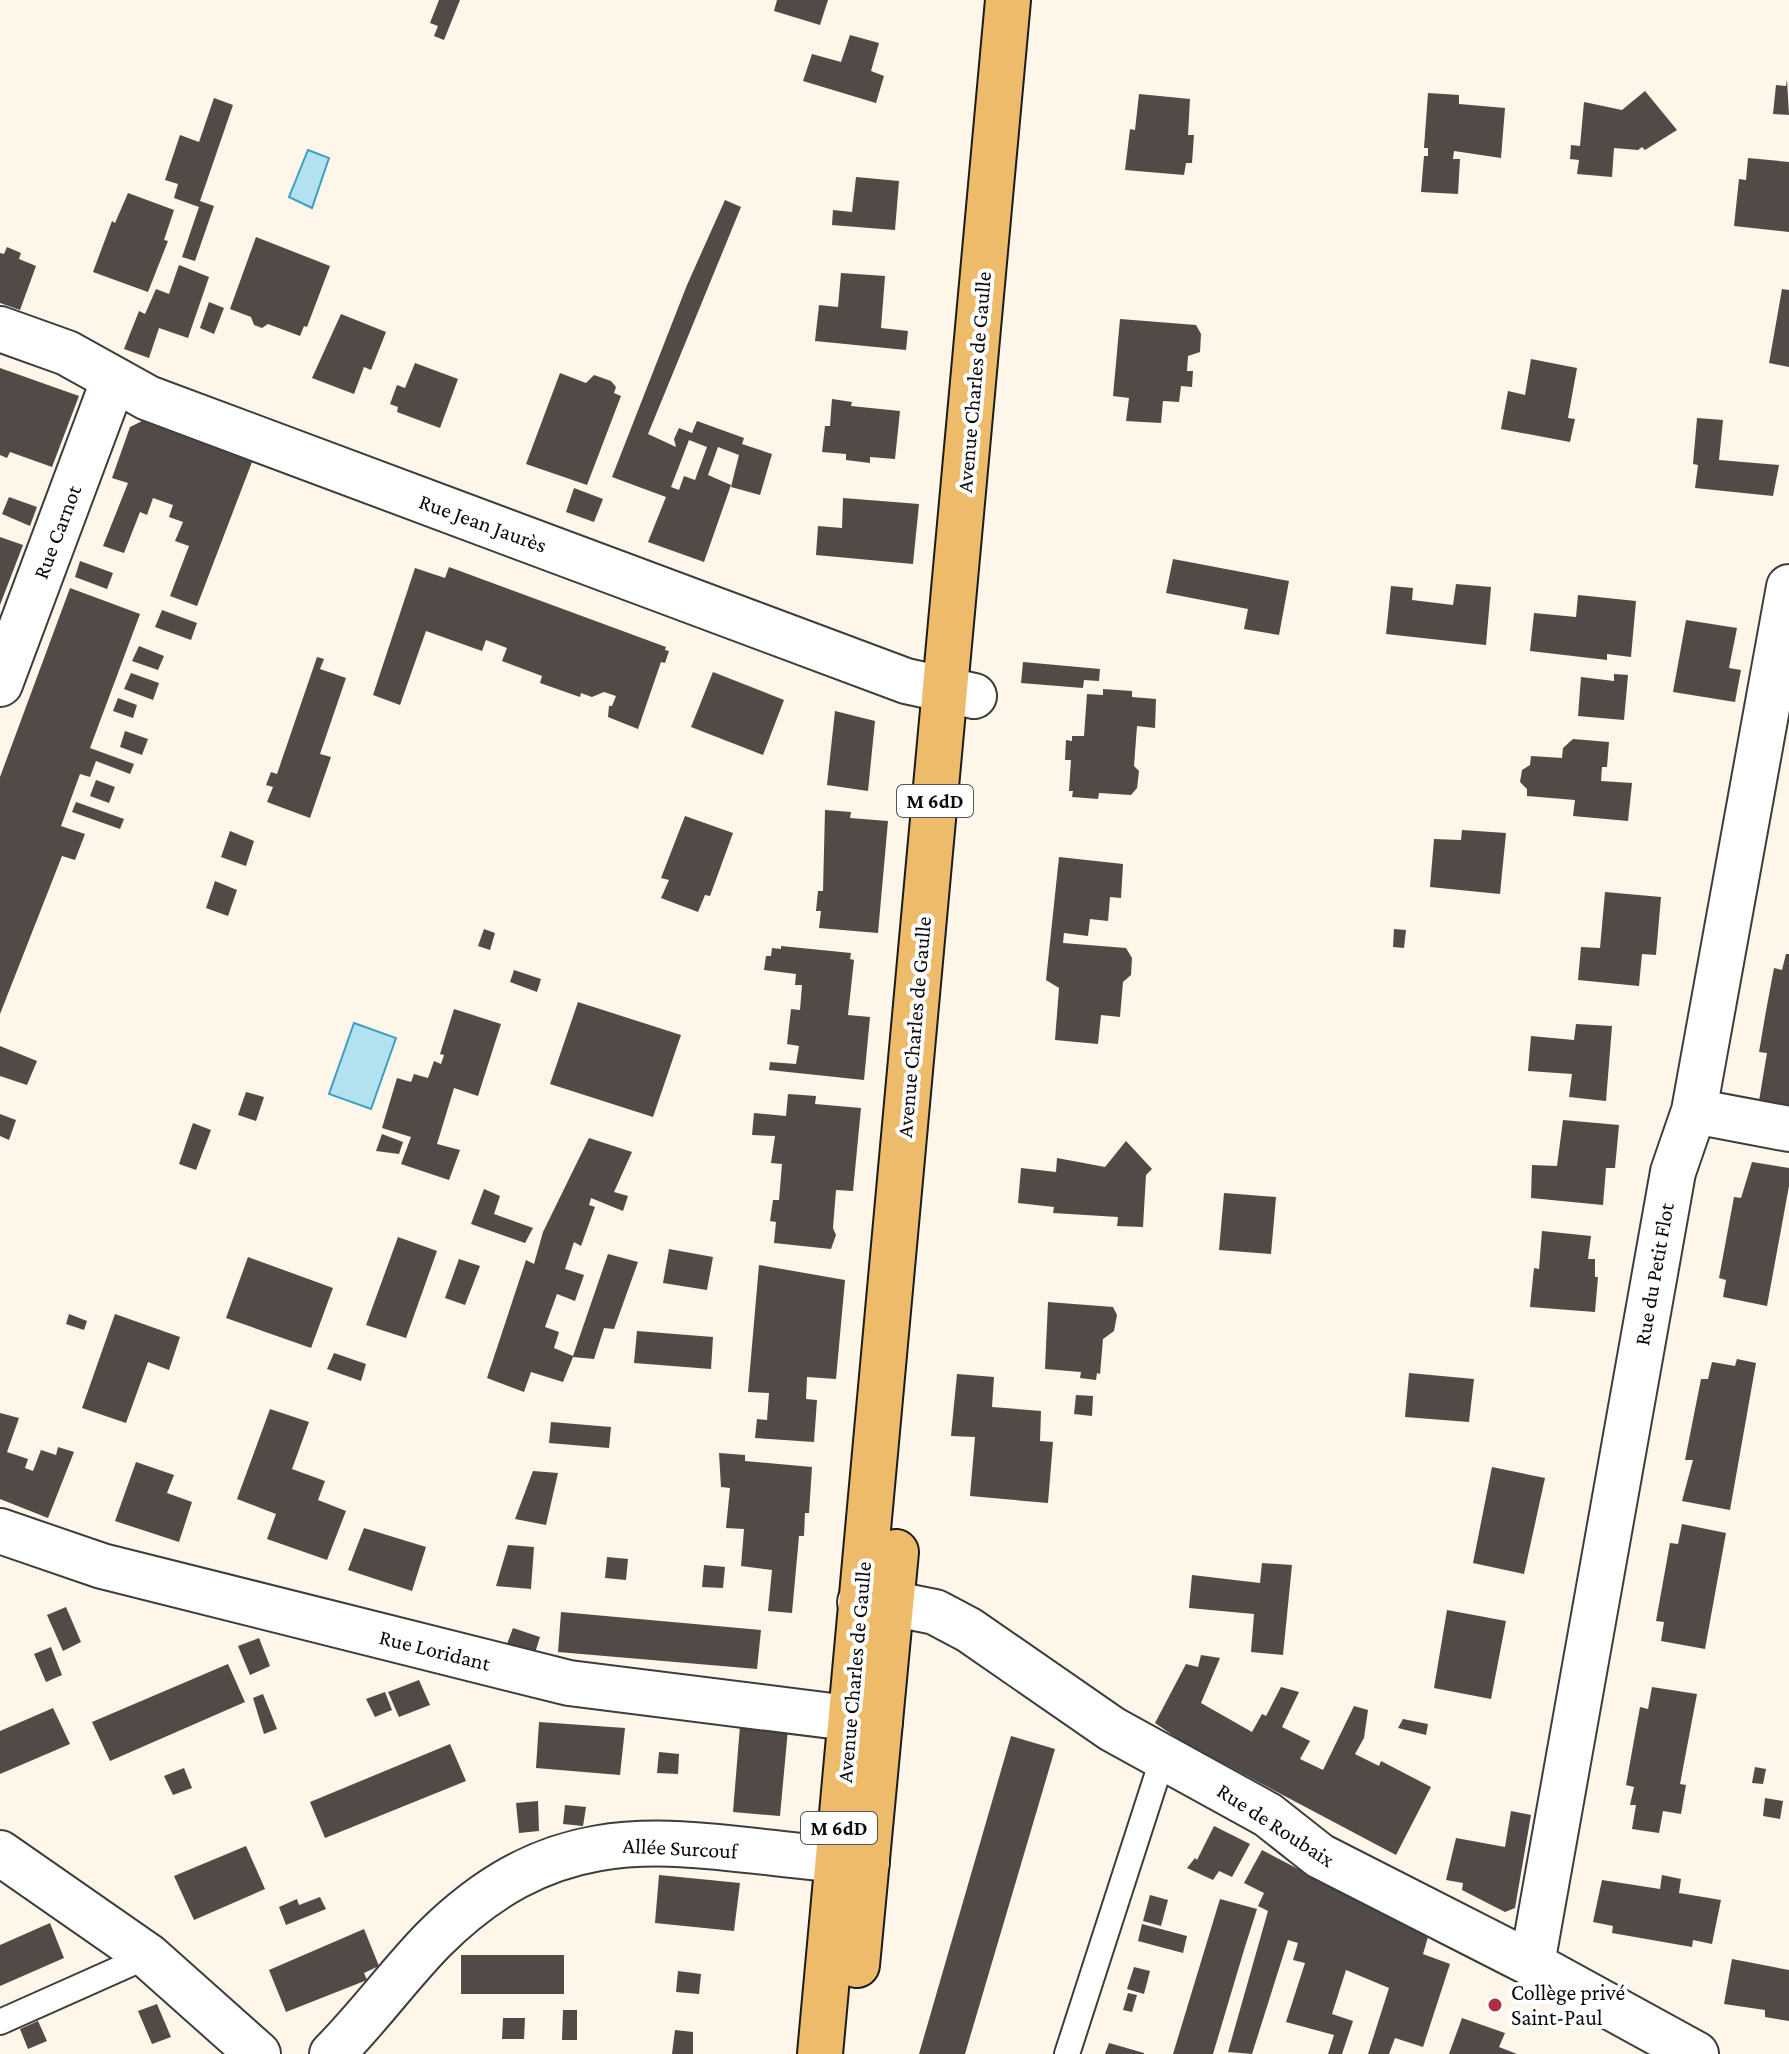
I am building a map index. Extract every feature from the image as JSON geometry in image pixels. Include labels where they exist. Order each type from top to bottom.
[{"type":"main road","name":"Avenue Charles de Gaulle","points":[[959,694],[1008,0]]},
{"type":"main road","name":"Avenue Charles de Gaulle","points":[[849,2054],[852,1861],[864,1719],[959,694],[1037,0]]},
{"type":"main road","name":"Avenue Charles de Gaulle","points":[[820,2054],[852,1861]]},
{"type":"street","name":"Rue Jean Jaurès","points":[[0,329],[67,353],[148,398],[959,694]]},
{"type":"street","name":"Rue Carnot","points":[[0,684],[114,379]]},
{"type":"street","name":"Rue du Petit Flot","points":[[1532,1964],[1673,1172],[1694,1111],[1789,587]]},
{"type":"street","points":[[1694,1111],[1789,1129]]},
{"type":"street","name":"Rue Loridant","points":[[0,1531],[102,1566],[569,1683],[864,1719]]},
{"type":"street","name":"Rue de Roubaix","points":[[875,1602],[935,1612],[969,1630],[1112,1729],[1268,1815],[1320,1856],[1532,1964],[1696,2054]]},
{"type":"street","name":"Allée Surcouf","points":[[332,2054],[432,1941],[464,1912],[507,1881],[562,1855],[640,1842],[852,1861]]},
{"type":"street","points":[[0,1853],[148,1956],[258,2054]]},
{"type":"lane","points":[[1067,2054],[1163,1757]]},
{"type":"lane","points":[[0,2022],[148,1956]]},
{"type":"water","points":[[308,150],[329,158],[312,208],[289,197]]},
{"type":"water","points":[[354,1023],[396,1038],[371,1109],[329,1094]]},
{"type":"building","points":[[439,0],[460,0],[444,40],[434,36],[438,26],[430,23]]},
{"type":"building","points":[[777,0],[828,0],[820,25],[774,11]]},
{"type":"building","points":[[850,35],[879,43],[871,71],[884,76],[876,103],[803,81],[812,54],[841,62]]},
{"type":"building","points":[[1787,80],[1789,115],[1773,114],[1776,85],[1786,86]]},
{"type":"building","points":[[1645,91],[1677,130],[1645,150],[1642,147],[1638,150],[1614,148],[1612,177],[1577,174],[1579,160],[1570,159],[1571,145],[1580,146],[1584,102],[1622,110]]},
{"type":"building","points":[[1428,93],[1459,95],[1459,104],[1505,108],[1501,158],[1454,151],[1453,159],[1460,159],[1458,194],[1421,192],[1424,156],[1428,156],[1428,148],[1424,148]]},
{"type":"building","points":[[1139,94],[1190,99],[1188,135],[1194,135],[1192,163],[1186,163],[1184,175],[1125,170],[1130,129],[1135,130]]},
{"type":"building","points":[[214,98],[233,105],[200,201],[214,206],[195,261],[182,257],[199,207],[174,198],[178,184],[165,180],[180,135],[199,142]]},
{"type":"building","points":[[1748,158],[1789,162],[1789,232],[1734,226],[1739,179],[1746,180]]},
{"type":"building","points":[[856,177],[899,181],[895,230],[832,225],[833,210],[852,212]]},
{"type":"building","points":[[128,193],[174,210],[164,240],[168,241],[148,292],[93,272],[112,221],[115,223]]},
{"type":"building","points":[[725,200],[741,207],[648,434],[676,447],[674,439],[679,428],[692,433],[697,421],[744,438],[742,444],[772,454],[760,495],[731,487],[739,455],[718,447],[708,475],[731,485],[704,562],[648,542],[666,497],[612,477],[687,285]],"holes":[[[689,440],[707,447],[695,480],[684,476],[679,490],[671,487]]]},
{"type":"building","points":[[256,237],[330,266],[307,327],[304,326],[300,336],[268,324],[262,328],[254,325],[251,317],[230,309]]},
{"type":"building","points":[[7,247],[21,253],[19,259],[36,266],[20,310],[0,303],[0,253],[4,254]]},
{"type":"building","points":[[179,265],[209,277],[188,338],[159,328],[149,358],[124,349],[139,311],[145,314],[156,289],[169,294]]},
{"type":"building","points":[[841,273],[885,276],[881,328],[908,331],[906,350],[815,341],[819,305],[838,307]]},
{"type":"building","points":[[1782,289],[1789,290],[1789,367],[1769,363]]},
{"type":"building","points":[[209,302],[224,308],[214,334],[200,328]]},
{"type":"building","points":[[341,314],[386,332],[371,370],[364,367],[354,394],[312,378]]},
{"type":"building","points":[[1120,319],[1196,325],[1201,334],[1200,352],[1188,356],[1187,371],[1193,371],[1192,387],[1181,386],[1179,402],[1163,401],[1161,423],[1126,421],[1129,398],[1113,396]]},
{"type":"building","points":[[1531,359],[1577,368],[1568,418],[1575,419],[1570,442],[1501,429],[1508,391],[1525,395]]},
{"type":"building","points":[[415,363],[458,379],[440,428],[397,412],[398,407],[390,404],[397,385],[405,388]]},
{"type":"building","points":[[0,368],[79,396],[52,467],[10,452],[7,458],[0,455]]},
{"type":"building","points":[[560,373],[586,383],[594,375],[611,381],[616,387],[614,393],[621,396],[587,485],[526,464]]},
{"type":"building","points":[[832,399],[852,402],[851,406],[900,411],[895,459],[870,457],[870,463],[846,460],[846,454],[822,452],[825,426],[830,426]]},
{"type":"building","points":[[1697,418],[1723,420],[1719,460],[1779,465],[1773,496],[1695,488],[1698,465],[1693,464]]},
{"type":"building","points":[[142,421],[252,462],[197,606],[170,596],[189,546],[175,541],[183,522],[169,517],[173,505],[153,498],[147,515],[140,512],[124,553],[103,546],[128,483],[112,478],[130,427]]},
{"type":"building","points":[[574,488],[603,499],[594,522],[566,512]]},
{"type":"building","points":[[9,497],[37,507],[30,526],[2,514]]},
{"type":"building","points":[[843,498],[919,504],[913,564],[816,555],[818,526],[842,528]]},
{"type":"building","points":[[0,537],[23,545],[0,605]]},
{"type":"building","points":[[1173,559],[1289,581],[1279,635],[1244,629],[1248,609],[1166,593]]},
{"type":"building","points":[[80,561],[113,573],[107,589],[75,577]]},
{"type":"building","points":[[449,567],[666,647],[665,650],[669,651],[665,663],[661,662],[638,729],[608,717],[609,706],[612,706],[616,696],[604,692],[592,697],[581,693],[580,697],[540,683],[542,676],[502,661],[507,648],[486,640],[482,651],[426,631],[400,705],[373,695],[415,568],[445,578]]},
{"type":"building","points":[[1456,584],[1491,587],[1486,645],[1386,634],[1391,586],[1413,588],[1412,600],[1453,605]]},
{"type":"building","points":[[70,588],[140,614],[90,748],[134,764],[130,774],[96,761],[90,777],[80,774],[61,826],[85,834],[75,860],[62,856],[0,1014],[0,777]]},
{"type":"building","points":[[1578,595],[1636,601],[1631,657],[1607,654],[1607,660],[1530,651],[1534,613],[1576,617]]},
{"type":"building","points":[[162,610],[197,623],[191,640],[155,627]]},
{"type":"building","points":[[1686,620],[1737,628],[1729,668],[1741,670],[1735,702],[1673,692]]},
{"type":"building","points":[[139,646],[164,656],[158,670],[132,661]]},
{"type":"building","points":[[317,657],[324,659],[320,669],[346,678],[320,754],[331,757],[310,818],[267,802],[273,787],[266,785],[271,772],[277,774]]},
{"type":"building","points":[[1023,662],[1100,669],[1099,681],[1084,680],[1083,688],[1021,683]]},
{"type":"building","points":[[713,672],[784,700],[763,755],[691,727]]},
{"type":"building","points":[[131,673],[159,683],[153,700],[124,689]]},
{"type":"building","points":[[1614,674],[1628,675],[1624,720],[1578,716],[1581,677],[1614,681]]},
{"type":"building","points":[[1103,689],[1132,691],[1132,697],[1156,699],[1155,728],[1137,726],[1134,766],[1139,771],[1137,788],[1131,795],[1099,793],[1098,799],[1072,797],[1073,791],[1069,791],[1071,760],[1065,760],[1066,740],[1072,741],[1072,736],[1084,736],[1087,694],[1103,695]]},
{"type":"building","points":[[118,698],[137,705],[133,718],[113,711]]},
{"type":"building","points":[[835,711],[875,721],[868,791],[827,785]]},
{"type":"building","points":[[125,731],[148,739],[142,755],[120,747]]},
{"type":"building","points":[[1573,739],[1609,742],[1607,767],[1602,767],[1601,781],[1632,783],[1628,821],[1573,816],[1575,800],[1527,796],[1527,789],[1520,782],[1522,770],[1530,765],[1531,756],[1562,758],[1563,748]]},
{"type":"building","points":[[96,780],[115,787],[109,803],[90,796]]},
{"type":"building","points":[[76,802],[124,819],[120,829],[72,812]]},
{"type":"building","points":[[825,810],[851,812],[850,818],[888,821],[878,933],[819,928],[821,911],[816,911],[818,891],[823,891]]},
{"type":"building","points":[[685,816],[733,833],[710,896],[705,895],[698,912],[661,898],[669,880],[661,878]]},
{"type":"building","points":[[1462,830],[1506,833],[1500,894],[1430,887],[1434,839],[1461,840]]},
{"type":"building","points":[[230,831],[254,841],[246,866],[221,857]]},
{"type":"building","points":[[1059,857],[1123,864],[1121,898],[1110,897],[1108,921],[1090,919],[1088,936],[1064,933],[1063,943],[1126,948],[1132,958],[1131,975],[1123,982],[1120,1017],[1101,1015],[1098,1044],[1055,1040],[1059,988],[1046,980]]},
{"type":"building","points":[[215,881],[237,890],[228,916],[206,908]]},
{"type":"building","points":[[1605,892],[1661,897],[1656,955],[1642,954],[1639,986],[1578,980],[1581,947],[1600,948]]},
{"type":"building","points":[[484,929],[495,933],[490,950],[478,946]]},
{"type":"building","points":[[1394,929],[1406,930],[1404,948],[1393,947]]},
{"type":"building","points":[[781,946],[851,953],[850,959],[854,960],[848,1015],[870,1017],[864,1080],[769,1070],[770,1062],[796,1064],[799,1046],[787,1044],[791,1009],[800,1010],[802,985],[795,985],[796,974],[764,970],[766,956],[771,956],[772,948],[781,949]]},
{"type":"building","points":[[1786,954],[1789,954],[1789,1105],[1759,1101],[1767,1053],[1759,1052],[1766,1011],[1774,968],[1782,970]]},
{"type":"building","points":[[514,970],[541,979],[537,992],[510,982]]},
{"type":"building","points":[[578,1002],[681,1035],[653,1117],[550,1084]]},
{"type":"building","points":[[454,1009],[501,1024],[478,1096],[454,1088],[437,1144],[460,1150],[449,1180],[401,1164],[411,1137],[382,1128],[397,1078],[411,1082],[414,1074],[428,1078],[434,1061],[441,1064],[444,1055],[440,1054]]},
{"type":"building","points":[[1576,1024],[1612,1026],[1606,1101],[1569,1097],[1572,1074],[1528,1071],[1531,1036],[1574,1040]]},
{"type":"building","points":[[0,1046],[37,1061],[27,1085],[0,1076]]},
{"type":"building","points":[[246,1092],[264,1097],[256,1121],[238,1115]]},
{"type":"building","points":[[788,1094],[816,1096],[815,1104],[861,1108],[853,1191],[836,1190],[833,1228],[836,1235],[831,1249],[774,1243],[776,1222],[770,1221],[773,1200],[779,1200],[782,1164],[771,1163],[775,1136],[752,1135],[754,1113],[786,1116]]},
{"type":"building","points":[[0,1114],[16,1120],[9,1140],[0,1136]]},
{"type":"building","points":[[1563,1120],[1619,1125],[1615,1168],[1606,1168],[1603,1205],[1531,1198],[1532,1165],[1557,1166]]},
{"type":"building","points":[[193,1123],[211,1130],[196,1170],[179,1164]]},
{"type":"building","points":[[382,1134],[403,1142],[399,1154],[376,1151]]},
{"type":"building","points":[[589,1138],[632,1152],[614,1192],[628,1196],[623,1211],[591,1198],[589,1205],[595,1207],[581,1246],[574,1242],[565,1269],[584,1275],[575,1301],[557,1294],[545,1327],[559,1332],[554,1348],[573,1356],[608,1254],[638,1262],[614,1329],[604,1328],[594,1359],[573,1357],[563,1382],[531,1372],[524,1392],[487,1378],[526,1260],[534,1264],[543,1232]]},
{"type":"building","points":[[1126,1141],[1152,1169],[1146,1175],[1143,1227],[1117,1226],[1118,1217],[1053,1213],[1054,1207],[1018,1203],[1021,1168],[1056,1172],[1057,1158],[1105,1167]]},
{"type":"building","points":[[1752,1162],[1789,1168],[1789,1186],[1767,1306],[1723,1297],[1726,1280],[1719,1278],[1734,1197],[1741,1198]]},
{"type":"building","points":[[484,1189],[500,1196],[494,1214],[533,1228],[525,1243],[471,1224]]},
{"type":"building","points":[[1224,1193],[1276,1197],[1271,1254],[1219,1250]]},
{"type":"building","points":[[1542,1231],[1591,1236],[1588,1259],[1595,1259],[1595,1277],[1598,1277],[1595,1312],[1530,1307],[1534,1268],[1539,1269]]},
{"type":"building","points":[[398,1237],[437,1251],[406,1338],[366,1325]]},
{"type":"building","points":[[669,1249],[713,1257],[707,1290],[663,1283]]},
{"type":"building","points":[[248,1257],[333,1288],[311,1348],[226,1318]]},
{"type":"building","points":[[459,1259],[480,1266],[465,1305],[445,1298]]},
{"type":"building","points":[[759,1265],[845,1280],[836,1379],[807,1377],[806,1399],[817,1400],[814,1442],[755,1438],[757,1419],[767,1420],[769,1393],[748,1392]]},
{"type":"building","points":[[1048,1302],[1113,1307],[1117,1315],[1114,1331],[1103,1339],[1100,1374],[1097,1373],[1096,1380],[1080,1378],[1081,1372],[1045,1369]]},
{"type":"building","points":[[69,1314],[87,1321],[84,1330],[66,1324]]},
{"type":"building","points":[[115,1314],[180,1337],[169,1370],[148,1362],[126,1423],[82,1408]]},
{"type":"building","points":[[637,1331],[713,1337],[711,1369],[634,1363]]},
{"type":"building","points":[[334,1353],[366,1364],[361,1381],[327,1369]]},
{"type":"building","points":[[1737,1359],[1756,1363],[1730,1510],[1682,1501],[1693,1460],[1685,1460],[1701,1379],[1708,1379],[1712,1362],[1735,1366]]},
{"type":"building","points":[[1409,1373],[1474,1379],[1469,1422],[1405,1417]]},
{"type":"building","points":[[957,1374],[994,1377],[992,1407],[1041,1411],[1040,1441],[1053,1442],[1048,1503],[970,1496],[975,1437],[951,1436]]},
{"type":"building","points":[[1076,1395],[1093,1396],[1092,1416],[1074,1414]]},
{"type":"building","points":[[270,1409],[309,1422],[292,1469],[325,1481],[318,1500],[346,1511],[327,1560],[267,1539],[276,1514],[237,1499]]},
{"type":"building","points":[[0,1413],[19,1418],[7,1452],[28,1459],[25,1468],[33,1471],[41,1450],[56,1455],[58,1447],[74,1452],[48,1518],[0,1499]]},
{"type":"building","points":[[551,1422],[611,1427],[609,1448],[549,1443]]},
{"type":"building","points":[[719,1453],[745,1455],[745,1461],[812,1467],[809,1513],[805,1513],[804,1536],[799,1536],[792,1613],[768,1611],[772,1570],[741,1566],[744,1529],[726,1528],[730,1488],[721,1487]]},
{"type":"building","points":[[136,1462],[174,1475],[167,1493],[192,1502],[179,1542],[115,1521]]},
{"type":"building","points":[[1492,1467],[1545,1478],[1524,1574],[1473,1563]]},
{"type":"building","points":[[533,1471],[558,1473],[546,1525],[515,1519]]},
{"type":"building","points":[[1682,1524],[1726,1533],[1705,1649],[1661,1641],[1664,1622],[1656,1621],[1670,1543],[1678,1544]]},
{"type":"building","points":[[364,1528],[426,1547],[412,1591],[348,1570]]},
{"type":"building","points":[[508,1545],[534,1547],[531,1589],[496,1586]]},
{"type":"building","points":[[607,1557],[628,1559],[626,1580],[605,1578]]},
{"type":"building","points":[[1262,1563],[1292,1565],[1283,1655],[1251,1652],[1254,1614],[1189,1608],[1192,1575],[1260,1583]]},
{"type":"building","points":[[704,1565],[725,1567],[723,1588],[702,1587]]},
{"type":"building","points":[[66,1607],[81,1642],[63,1651],[47,1615]]},
{"type":"building","points":[[1447,1610],[1506,1621],[1491,1699],[1434,1688]]},
{"type":"building","points":[[561,1612],[761,1630],[757,1669],[558,1652]]},
{"type":"building","points":[[513,1628],[540,1637],[535,1653],[507,1644]]},
{"type":"building","points":[[259,1638],[270,1666],[250,1675],[238,1646]]},
{"type":"building","points":[[51,1647],[62,1675],[46,1682],[34,1654]]},
{"type":"building","points":[[1201,1655],[1220,1658],[1201,1703],[1252,1732],[1262,1714],[1266,1716],[1281,1687],[1299,1692],[1282,1727],[1310,1741],[1300,1759],[1323,1770],[1354,1706],[1368,1710],[1364,1738],[1355,1754],[1379,1766],[1381,1761],[1431,1787],[1396,1855],[1181,1741],[1155,1723],[1186,1664],[1198,1667]]},
{"type":"building","points":[[228,1664],[245,1702],[110,1761],[92,1722]]},
{"type":"building","points":[[419,1680],[430,1705],[399,1717],[388,1692]]},
{"type":"building","points":[[1652,1687],[1697,1694],[1680,1784],[1686,1785],[1681,1814],[1663,1811],[1659,1833],[1632,1829],[1636,1805],[1630,1805],[1634,1787],[1626,1785],[1640,1707],[1648,1709]]},
{"type":"building","points":[[385,1692],[392,1710],[375,1717],[366,1699]]},
{"type":"building","points":[[263,1694],[277,1729],[264,1734],[253,1698]]},
{"type":"building","points":[[53,1708],[70,1744],[0,1774],[0,1731]]},
{"type":"building","points":[[1403,1719],[1428,1724],[1426,1735],[1398,1728]]},
{"type":"building","points":[[539,1722],[625,1728],[620,1775],[536,1768]]},
{"type":"building","points":[[740,1726],[788,1729],[780,1816],[733,1812]]},
{"type":"building","points":[[1011,1736],[1055,1749],[965,2054],[919,2054]]},
{"type":"building","points":[[450,1744],[466,1781],[325,1838],[310,1802]]},
{"type":"building","points":[[659,1752],[679,1754],[678,1774],[657,1773]]},
{"type":"building","points":[[1755,1767],[1766,1769],[1763,1784],[1752,1783]]},
{"type":"building","points":[[184,1768],[192,1788],[173,1795],[164,1776]]},
{"type":"building","points":[[1765,1798],[1783,1801],[1780,1819],[1763,1816]]},
{"type":"building","points":[[538,1801],[539,1831],[519,1833],[516,1803]]},
{"type":"building","points":[[565,1805],[586,1807],[583,1826],[563,1824]]},
{"type":"building","points":[[1511,1811],[1531,1815],[1515,1908],[1505,1912],[1462,1890],[1463,1883],[1446,1880],[1456,1838],[1505,1847]]},
{"type":"building","points":[[1214,1826],[1250,1844],[1232,1877],[1219,1871],[1213,1880],[1187,1868],[1195,1858],[1197,1860]]},
{"type":"building","points":[[246,1846],[265,1889],[194,1920],[174,1876]]},
{"type":"building","points":[[1262,1850],[1428,1937],[1423,1954],[1450,1964],[1423,2047],[1395,2038],[1389,2054],[1368,2054],[1389,1988],[1346,1970],[1332,2014],[1353,2021],[1342,2054],[1328,2054],[1334,2035],[1286,2022],[1305,1963],[1293,1960],[1298,1943],[1288,1940],[1252,2054],[1228,2052],[1268,1911],[1258,1906],[1264,1893],[1244,1883]]},
{"type":"building","points":[[659,1875],[740,1883],[734,1931],[655,1923]]},
{"type":"building","points":[[1662,1875],[1681,1879],[1679,1893],[1721,1900],[1712,1944],[1693,1940],[1692,1947],[1612,1933],[1613,1926],[1593,1922],[1602,1880],[1660,1889]]},
{"type":"building","points":[[1150,1895],[1168,1900],[1161,1926],[1143,1921]]},
{"type":"building","points":[[320,1897],[326,1909],[286,1925],[279,1907],[297,1899],[299,1905]]},
{"type":"building","points":[[1220,1899],[1257,1909],[1213,2054],[1173,2054]]},
{"type":"building","points":[[50,1923],[64,1958],[0,1986],[0,1945]]},
{"type":"building","points":[[1142,1924],[1187,1936],[1183,1953],[1138,1941]]},
{"type":"building","points":[[364,1929],[379,1966],[364,1973],[367,1980],[286,2012],[269,1970]]},
{"type":"building","points":[[461,1955],[564,1955],[564,1994],[461,1994]]},
{"type":"building","points":[[1732,1959],[1789,1970],[1789,2021],[1765,2017],[1765,2010],[1724,2004]]},
{"type":"building","points":[[1134,1967],[1150,1971],[1144,1994],[1127,1989]]},
{"type":"building","points":[[678,1971],[701,1974],[699,1994],[676,1992]]},
{"type":"building","points":[[1128,1993],[1137,1995],[1132,2012],[1123,2010]]},
{"type":"building","points":[[157,2004],[171,2037],[152,2044],[138,2011]]},
{"type":"building","points":[[563,2010],[577,2010],[577,2040],[562,2040]]},
{"type":"building","points":[[503,2018],[525,2018],[524,2039],[502,2039]]},
{"type":"building","points":[[1462,2018],[1505,2033],[1499,2047],[1517,2054],[1449,2054]]},
{"type":"building","points":[[38,2021],[47,2041],[28,2049],[20,2029]]},
{"type":"building","points":[[675,2030],[693,2032],[693,2054],[672,2054]]},
{"type":"building","points":[[1109,2043],[1144,2053],[1144,2054],[1105,2054]]},
{"type":"place","name":"Collège privé Saint-Paul","points":[[1495,2005]]}]
